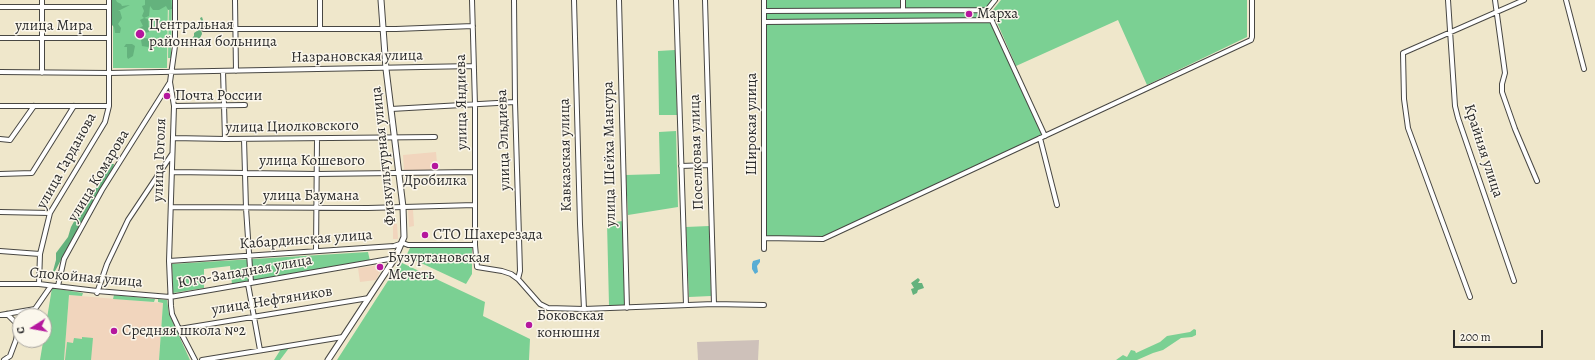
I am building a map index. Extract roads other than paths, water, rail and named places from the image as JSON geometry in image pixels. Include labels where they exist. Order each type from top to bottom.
[{"type":"main road","name":"Физкультурная улица","points":[[328,360],[395,258],[403,243],[403,207],[390,109],[381,0]]},
{"type":"street","points":[[42,0],[42,73]]},
{"type":"street","name":"улица Гарданова","points":[[39,284],[40,254],[50,214],[105,122],[109,106],[108,0]]},
{"type":"street","name":"улица Гоголя","points":[[175,0],[175,46],[170,82],[174,106],[169,261],[170,297],[172,314],[195,360]]},
{"type":"street","points":[[235,0],[236,71]]},
{"type":"street","points":[[320,0],[320,28]]},
{"type":"street","name":"улица Яндиева","points":[[472,0],[475,105],[475,205]]},
{"type":"street","name":"улица Эльдиева","points":[[514,0],[515,102],[520,271],[518,279]]},
{"type":"street","name":"Кавказская улица","points":[[574,0],[580,224],[584,309]]},
{"type":"street","name":"улица Шейха Мансура","points":[[619,0],[627,308]]},
{"type":"street","points":[[676,0],[686,305]]},
{"type":"street","name":"Поселковая улица","points":[[704,0],[714,304]]},
{"type":"street","name":"Широкая улица","points":[[764,0],[764,249]]},
{"type":"street","points":[[903,0],[903,10]]},
{"type":"street","points":[[988,10],[995,0]]},
{"type":"street","points":[[764,238],[822,239],[1251,40],[1252,0]]},
{"type":"street","name":"Крайняя улица","points":[[1448,0],[1455,106],[1514,281]]},
{"type":"street","points":[[1495,0],[1505,73],[1502,92],[1515,129],[1537,181]]},
{"type":"street","points":[[1470,297],[1408,128],[1404,99],[1403,53],[1524,0]]},
{"type":"street","points":[[1566,0],[1584,69]]},
{"type":"street","points":[[0,7],[108,7]]},
{"type":"street","points":[[764,11],[988,10]]},
{"type":"street","points":[[988,10],[1045,136]]},
{"type":"street","points":[[764,22],[992,20]]},
{"type":"street","points":[[204,29],[473,26]]},
{"type":"street","name":"улица Мира","points":[[0,38],[108,38]]},
{"type":"street","name":"Назрановская улица","points":[[0,72],[109,73],[386,69],[474,66]]},
{"type":"street","points":[[223,71],[225,140]]},
{"type":"street","name":"улица Комарова","points":[[58,286],[64,258],[102,190],[170,82]]},
{"type":"street","points":[[390,109],[515,102]]},
{"type":"street","points":[[174,106],[245,105]]},
{"type":"street","points":[[0,106],[109,106]]},
{"type":"street","points":[[0,139],[10,140],[34,106]]},
{"type":"street","points":[[0,174],[32,173],[74,106]]},
{"type":"street","name":"улица Циолковского","points":[[173,138],[225,140],[435,137]]},
{"type":"street","points":[[1040,138],[1057,205]]},
{"type":"street","points":[[244,139],[249,283],[260,350]]},
{"type":"street","points":[[316,251],[317,139]]},
{"type":"street","points":[[97,293],[107,264],[128,220],[172,154]]},
{"type":"street","points":[[681,166],[709,165]]},
{"type":"street","name":"улица Кошевого","points":[[173,172],[317,174],[475,172]]},
{"type":"street","points":[[475,205],[475,245],[477,267],[502,271],[518,279],[544,306],[553,308],[584,309],[714,304],[764,305]]},
{"type":"street","name":"улица Баумана","points":[[171,206],[246,208],[475,205]]},
{"type":"street","points":[[0,212],[50,214]]},
{"type":"street","name":"Кабардинская улица","points":[[169,261],[394,246],[403,243],[408,246],[475,245]]},
{"type":"street","points":[[0,251],[40,254]]},
{"type":"street","name":"Юго-Западная улица","points":[[170,297],[395,258]]},
{"type":"street","name":"Спокойная улица","points":[[0,284],[39,284],[97,293],[170,297]]},
{"type":"street","points":[[0,315],[35,309],[51,286]]},
{"type":"street","name":"улица Нефтяников","points":[[179,329],[369,298]]},
{"type":"street","points":[[4,360],[10,356],[17,334],[16,322],[7,314]]},
{"type":"street","points":[[202,360],[343,337]]},
{"type":"water","points":[[760,259],[757,266],[758,272],[755,274],[752,269],[753,261]]},
{"type":"place","name":"Марха","points":[[969,14]]},
{"type":"place","name":"Центральная районная больница","points":[[140,34]]},
{"type":"place","name":"Почта России","points":[[167,96]]},
{"type":"place","name":"Дробилка","points":[[435,166]]},
{"type":"place","name":"СТО Шахерезада","points":[[425,235]]},
{"type":"place","name":"Бузуртановская Мечеть","points":[[380,267]]},
{"type":"place","name":"Боковская конюшня","points":[[529,325]]},
{"type":"place","name":"Средняя школа №2","points":[[114,331]]}]
